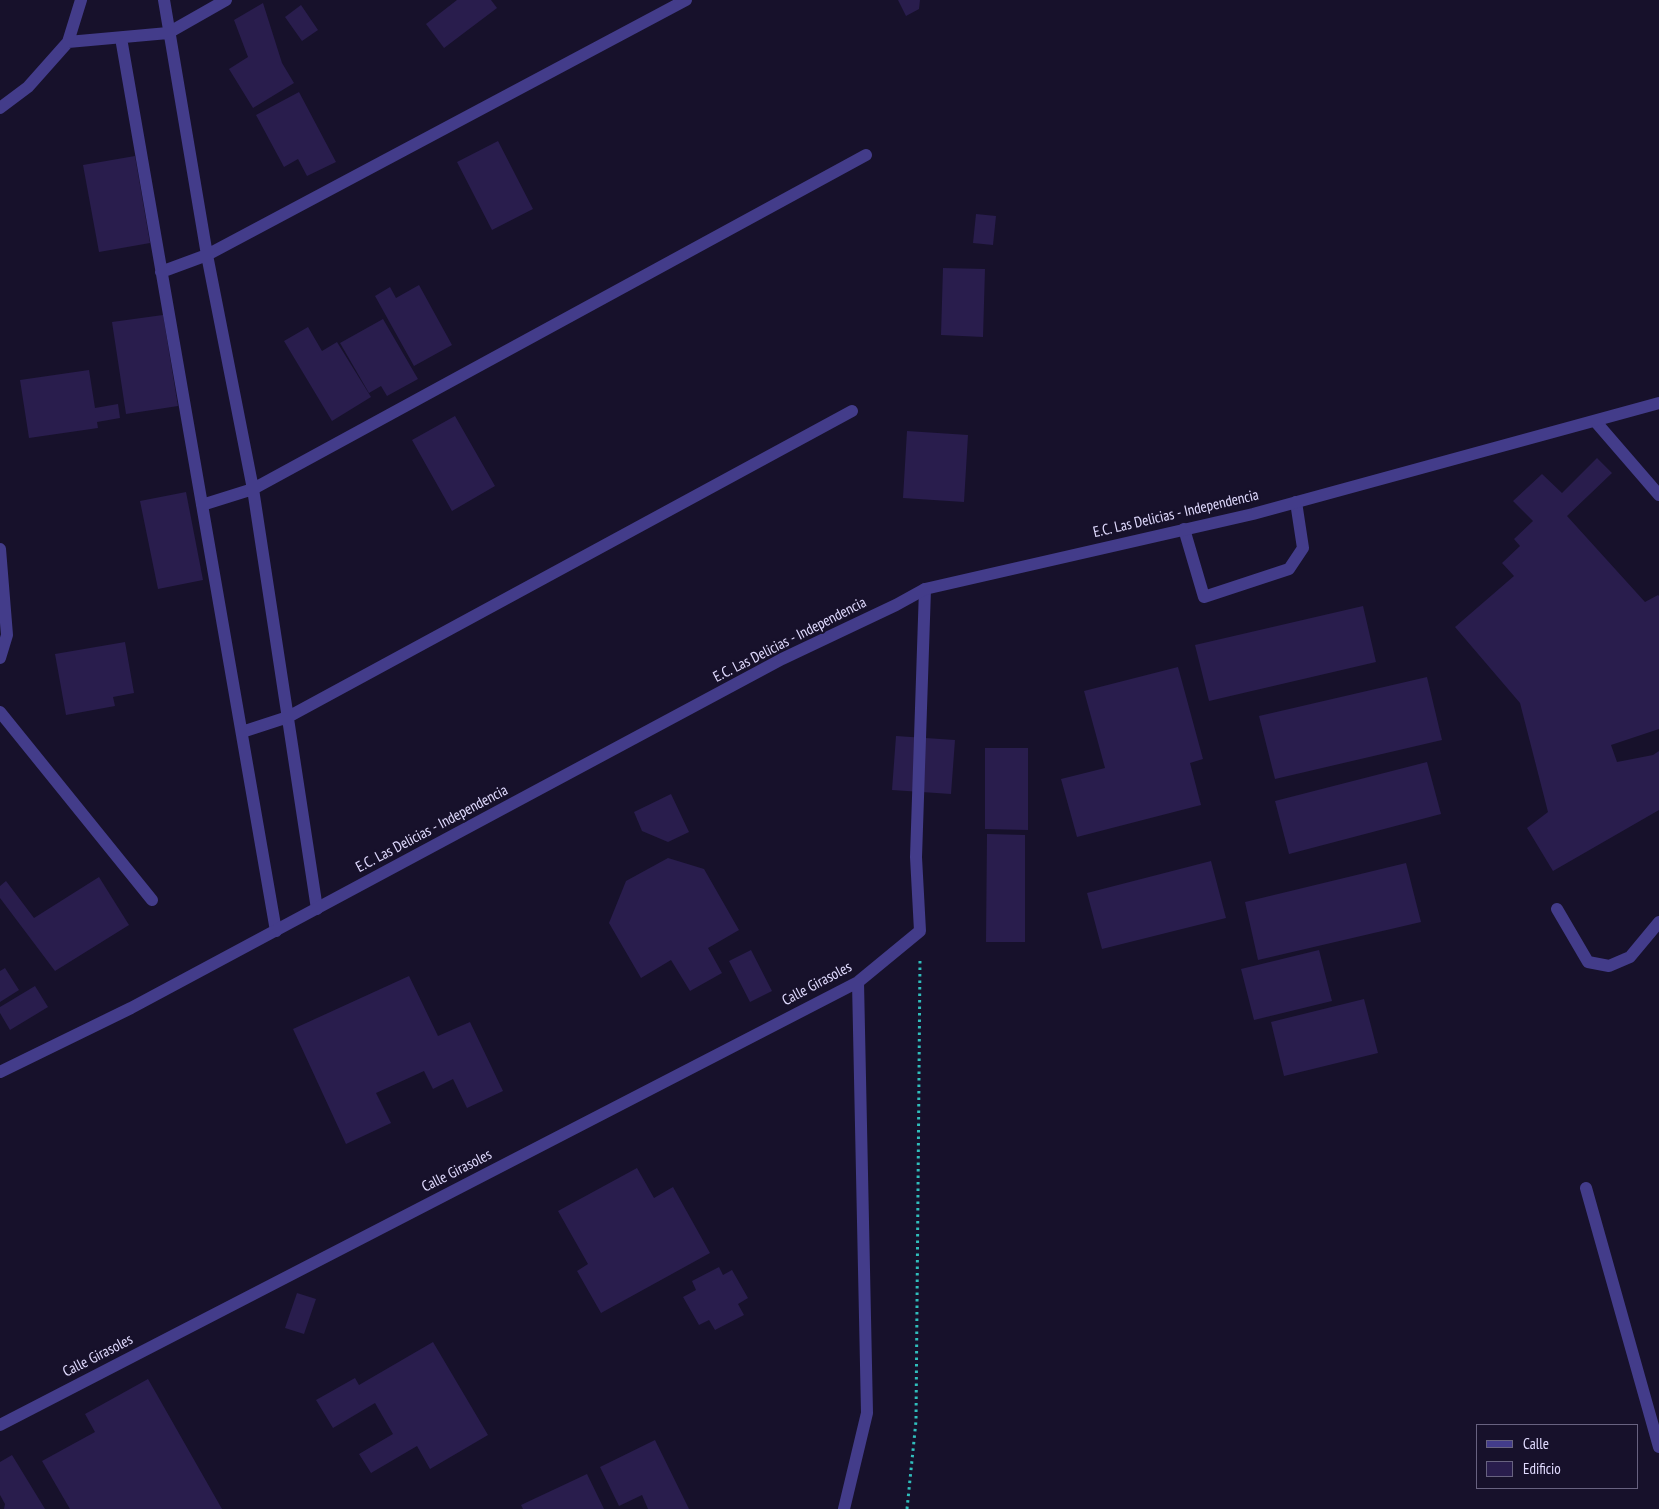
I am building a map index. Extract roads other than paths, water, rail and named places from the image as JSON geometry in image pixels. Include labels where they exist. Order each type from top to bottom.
[{"type":"street","points":[[0,108],[28,87],[68,42],[81,0]]},
{"type":"street","points":[[164,0],[168,33],[207,255],[252,489],[317,909]]},
{"type":"street","points":[[68,42],[168,33],[226,0]]},
{"type":"street","points":[[162,272],[207,255],[686,0]]},
{"type":"street","points":[[121,38],[276,931]]},
{"type":"street","points":[[202,505],[252,489],[866,155]]},
{"type":"street","name":"E.C. Las Delicias - Independencia","points":[[0,1072],[131,1008],[782,659],[896,605],[925,589],[1296,502],[1659,403]]},
{"type":"street","points":[[242,732],[288,718],[852,411]]},
{"type":"street","points":[[1596,420],[1659,495]]},
{"type":"street","points":[[1184,529],[1204,597],[1289,569],[1303,548],[1296,502]]},
{"type":"street","points":[[0,549],[7,635],[0,658]]},
{"type":"street","name":"Calle Girasoles","points":[[0,1425],[858,982],[920,931],[916,857],[925,589]]},
{"type":"street","points":[[0,712],[152,900]]},
{"type":"street","points":[[1556,909],[1588,962],[1609,966],[1630,957],[1659,922]]},
{"type":"street","points":[[844,1509],[867,1413],[858,982]]},
{"type":"street","points":[[1586,1188],[1659,1447]]}]
